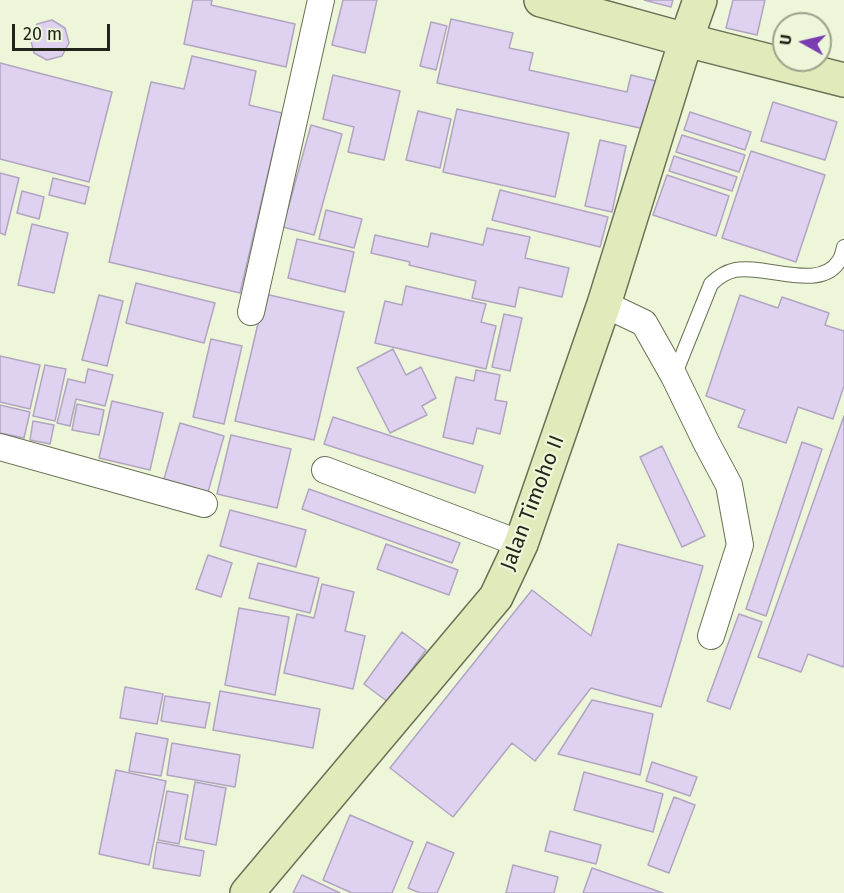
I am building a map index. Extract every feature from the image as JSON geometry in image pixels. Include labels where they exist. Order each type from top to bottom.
[{"type":"street","points":[[251,312],[321,0]]},
{"type":"street","points":[[542,0],[844,80]]},
{"type":"street","name":"Jalan Timoho II","points":[[247,893],[496,597],[521,544],[604,304],[700,0]]},
{"type":"street","points":[[604,304],[644,323],[674,376],[729,485],[740,545],[711,636]]},
{"type":"street","points":[[0,447],[204,504]]},
{"type":"street","points":[[325,470],[521,544]]},
{"type":"lane","points":[[674,376],[711,284],[720,276],[734,270],[748,269],[805,276],[820,275],[830,270],[840,260],[844,247]]},
{"type":"building","points":[[193,0],[212,0],[211,5],[295,24],[286,67],[184,44]]},
{"type":"building","points":[[343,0],[377,0],[365,53],[332,45]]},
{"type":"building","points":[[644,0],[673,0],[671,7]]},
{"type":"building","points":[[733,0],[765,0],[757,35],[726,28]]},
{"type":"building","points":[[451,19],[513,33],[509,48],[533,53],[529,70],[627,92],[631,75],[660,82],[649,130],[437,83]]},
{"type":"building","points":[[52,20],[65,28],[69,43],[62,56],[47,60],[34,53],[30,37],[37,24]]},
{"type":"building","points":[[431,22],[447,26],[436,70],[420,66]]},
{"type":"building","points":[[192,56],[256,71],[249,105],[282,113],[240,293],[109,262],[151,82],[184,89]]},
{"type":"building","points":[[0,63],[112,92],[89,182],[0,159]]},
{"type":"building","points":[[333,75],[400,91],[384,160],[348,152],[354,127],[323,119]]},
{"type":"building","points":[[773,102],[837,122],[825,160],[761,141]]},
{"type":"building","points":[[457,109],[569,133],[555,197],[443,172]]},
{"type":"building","points":[[418,111],[451,119],[440,168],[406,160]]},
{"type":"building","points":[[690,112],[751,132],[745,150],[684,130]]},
{"type":"building","points":[[311,125],[342,134],[314,235],[283,227]]},
{"type":"building","points":[[682,135],[745,155],[739,172],[676,152]]},
{"type":"building","points":[[600,140],[626,146],[612,212],[585,206]]},
{"type":"building","points":[[751,151],[825,175],[796,262],[722,238]]},
{"type":"building","points":[[674,156],[737,177],[732,191],[669,171]]},
{"type":"building","points":[[0,173],[19,178],[5,235],[0,233]]},
{"type":"building","points":[[667,175],[729,196],[716,236],[653,215]]},
{"type":"building","points":[[53,178],[89,187],[85,204],[49,195]]},
{"type":"building","points":[[500,190],[608,217],[600,247],[492,220]]},
{"type":"building","points":[[22,191],[44,197],[39,219],[17,213]]},
{"type":"building","points":[[326,210],[362,219],[354,248],[319,239]]},
{"type":"building","points":[[32,224],[68,233],[54,293],[18,285]]},
{"type":"building","points":[[487,228],[530,237],[525,258],[569,268],[562,297],[519,287],[515,307],[472,298],[476,281],[409,265],[410,262],[371,253],[375,235],[428,247],[431,233],[483,245]]},
{"type":"building","points":[[297,239],[354,252],[345,292],[288,278]]},
{"type":"building","points":[[136,283],[215,303],[204,343],[126,323]]},
{"type":"building","points":[[406,286],[486,304],[481,322],[496,326],[486,369],[375,343],[385,301],[402,305]]},
{"type":"building","points":[[265,294],[344,312],[314,440],[235,421]]},
{"type":"building","points":[[99,295],[123,301],[107,366],[82,360]]},
{"type":"building","points":[[740,295],[778,308],[782,297],[829,313],[825,325],[844,331],[844,386],[833,419],[798,407],[786,443],[738,427],[745,410],[706,396]]},
{"type":"building","points":[[504,314],[522,318],[510,371],[492,367]]},
{"type":"building","points":[[211,339],[242,346],[224,424],[193,417]]},
{"type":"building","points":[[393,349],[406,375],[421,367],[436,398],[422,406],[427,415],[390,433],[357,368]]},
{"type":"building","points":[[0,356],[40,365],[30,409],[0,402]]},
{"type":"building","points":[[45,365],[66,369],[55,421],[33,416]]},
{"type":"building","points":[[88,369],[113,375],[105,406],[76,399],[70,426],[57,423],[68,379],[85,383]]},
{"type":"building","points":[[476,370],[500,375],[495,400],[507,402],[500,434],[477,428],[473,444],[443,437],[456,377],[474,381]]},
{"type":"building","points":[[112,401],[163,413],[150,470],[99,458]]},
{"type":"building","points":[[77,404],[104,410],[99,435],[72,430]]},
{"type":"building","points":[[0,405],[30,412],[24,438],[0,433]]},
{"type":"building","points":[[844,416],[844,663],[843,667],[808,654],[801,672],[758,657]]},
{"type":"building","points":[[333,417],[483,466],[475,493],[324,444]]},
{"type":"building","points":[[33,421],[54,425],[50,444],[30,440]]},
{"type":"building","points":[[180,423],[224,436],[208,492],[164,479]]},
{"type":"building","points":[[231,435],[291,449],[277,508],[217,494]]},
{"type":"building","points":[[802,442],[822,449],[766,616],[746,609]]},
{"type":"building","points":[[662,446],[705,536],[682,547],[640,457]]},
{"type":"building","points":[[309,489],[460,543],[452,563],[302,509]]},
{"type":"building","points":[[230,510],[306,530],[296,567],[220,546]]},
{"type":"building","points":[[386,544],[458,570],[449,595],[377,569]]},
{"type":"building","points":[[618,544],[703,566],[661,707],[591,688],[535,761],[512,743],[453,817],[390,768],[532,590],[591,636]]},
{"type":"building","points":[[208,555],[232,563],[221,597],[196,589]]},
{"type":"building","points":[[258,563],[319,578],[310,613],[249,598]]},
{"type":"building","points":[[322,584],[354,592],[345,631],[365,636],[353,689],[284,673],[297,614],[314,618]]},
{"type":"building","points":[[239,608],[289,617],[275,695],[225,685]]},
{"type":"building","points":[[739,614],[762,622],[730,709],[707,701]]},
{"type":"building","points":[[402,632],[426,650],[388,702],[364,684]]},
{"type":"building","points":[[125,687],[163,694],[157,724],[120,718]]},
{"type":"building","points":[[220,691],[320,709],[313,748],[213,730]]},
{"type":"building","points":[[165,696],[210,703],[205,728],[161,721]]},
{"type":"building","points":[[592,700],[653,714],[640,775],[558,754]]},
{"type":"building","points":[[136,733],[168,739],[161,776],[129,771]]},
{"type":"building","points":[[172,743],[240,755],[235,787],[167,775]]},
{"type":"building","points":[[652,762],[697,777],[690,796],[646,781]]},
{"type":"building","points":[[116,770],[166,781],[149,865],[99,854]]},
{"type":"building","points":[[584,772],[663,794],[653,832],[574,810]]},
{"type":"building","points":[[195,782],[226,788],[216,845],[185,839]]},
{"type":"building","points":[[167,791],[188,795],[179,844],[158,840]]},
{"type":"building","points":[[674,797],[695,805],[669,873],[648,865]]},
{"type":"building","points":[[350,815],[413,842],[392,893],[352,893],[323,880]]},
{"type":"building","points":[[550,831],[601,845],[596,864],[545,851]]},
{"type":"building","points":[[157,842],[204,851],[200,876],[153,868]]},
{"type":"building","points":[[427,842],[454,853],[437,893],[420,893],[408,888]]},
{"type":"building","points":[[513,865],[558,877],[554,893],[506,893]]},
{"type":"building","points":[[592,868],[663,893],[583,893]]},
{"type":"building","points":[[302,875],[340,893],[293,893]]}]
